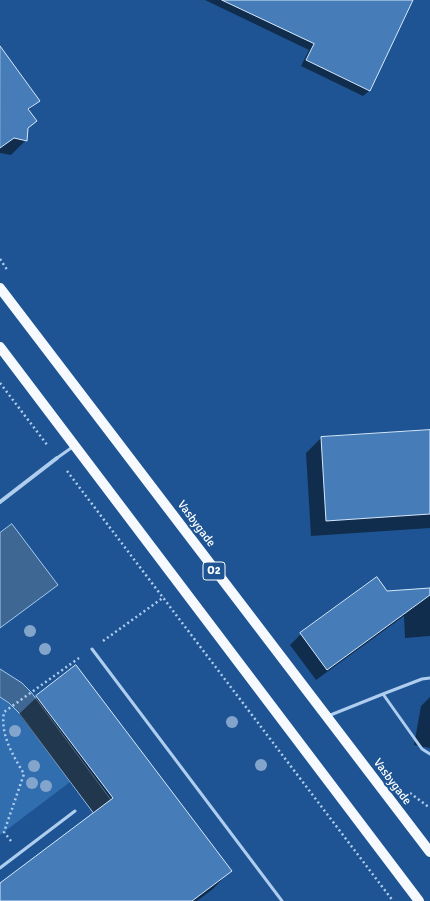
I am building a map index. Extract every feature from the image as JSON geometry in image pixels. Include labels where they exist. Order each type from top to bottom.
[{"type":"main road","name":"Vasbygade","points":[[0,288],[325,717],[430,852]]},
{"type":"main road","points":[[0,348],[76,445],[419,901]]},
{"type":"street","points":[[0,502],[57,458]]},
{"type":"lane","points":[[57,458],[76,445]]},
{"type":"lane","points":[[92,649],[282,901]]},
{"type":"lane","points":[[325,717],[422,679],[430,678]]},
{"type":"lane","points":[[383,694],[422,749],[430,754]]},
{"type":"lane","points":[[0,868],[75,811]]},
{"type":"path","points":[[0,382],[162,598],[393,901]]},
{"type":"path","points":[[20,853],[4,832],[24,774],[3,736],[2,719],[4,712],[180,585]]},
{"type":"shaded area","points":[[12,524],[58,585],[0,628],[0,533]]},
{"type":"shaded area","points":[[0,669],[22,683],[31,692],[186,901],[159,901],[19,713],[9,703],[0,697]]},
{"type":"shaded area","points":[[0,697],[10,704],[29,725],[70,782],[0,835]]},
{"type":"building","points":[[222,0],[413,0],[370,91],[306,60],[314,44]]},
{"type":"building","points":[[0,46],[40,101],[28,109],[37,121],[28,128],[27,141],[14,138],[0,148]]},
{"type":"building","points":[[430,430],[430,514],[326,521],[321,437]]},
{"type":"building","points":[[377,577],[387,591],[430,588],[430,595],[327,670],[300,633]]},
{"type":"building","points":[[76,665],[232,871],[192,901],[0,901],[0,883],[113,798],[36,696]]}]
